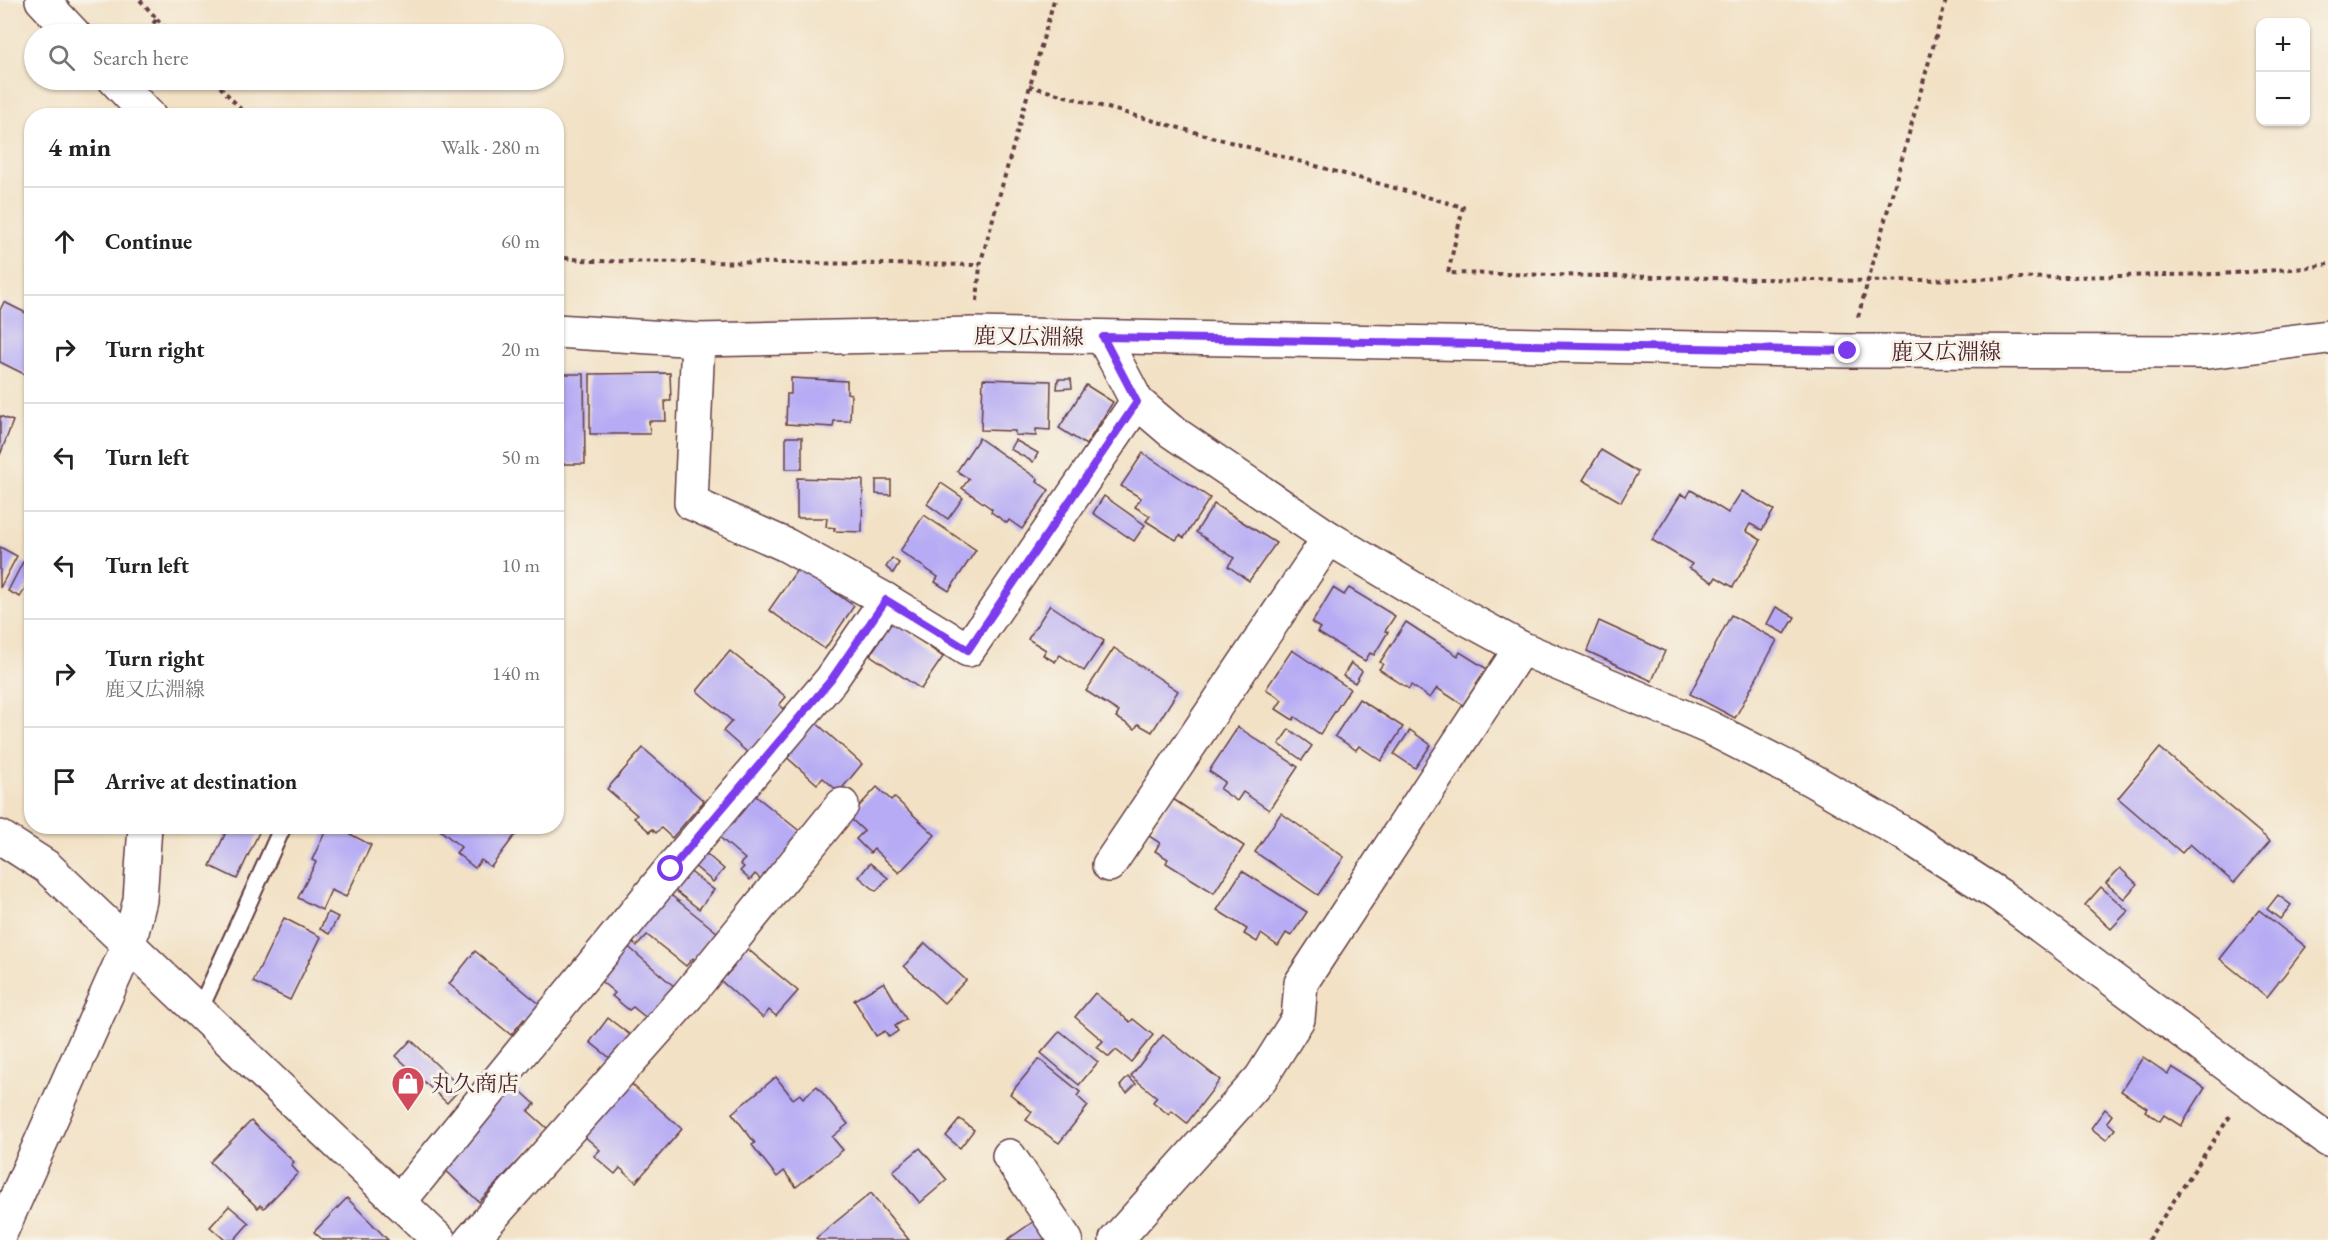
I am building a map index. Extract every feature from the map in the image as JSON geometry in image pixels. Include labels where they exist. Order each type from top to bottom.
[{"type":"street","points":[[42,0],[65,24]]},
{"type":"street","points":[[125,90],[142,108]]},
{"type":"street","name":"鹿又広淵線","points":[[564,332],[698,340],[974,334],[1848,351],[2208,352],[2328,337]]},
{"type":"street","points":[[1103,337],[1137,402],[1171,431],[1329,538],[1429,598],[1521,648],[1708,727],[1812,780],[1906,835],[1999,895],[2328,1140]]},
{"type":"street","points":[[698,340],[691,503],[786,545],[886,600],[968,650],[1137,402]]},
{"type":"street","points":[[1109,865],[1329,538]]},
{"type":"street","points":[[399,1202],[671,869],[831,680],[886,600]]},
{"type":"street","points":[[1116,1240],[1261,1078],[1298,1019],[1302,983],[1521,648]]},
{"type":"street","points":[[471,1240],[688,995],[842,805]]},
{"type":"street","points":[[0,1234],[129,944],[140,900],[144,834]]},
{"type":"street","points":[[0,837],[47,867],[439,1240]]},
{"type":"street","points":[[1009,1156],[1066,1240]]},
{"type":"lane","points":[[199,1011],[279,834]]},
{"type":"path","points":[[140,0],[162,24]]},
{"type":"path","points":[[974,334],[980,265],[1054,0]]},
{"type":"path","points":[[1848,351],[1946,0]]},
{"type":"path","points":[[153,24],[157,19]]},
{"type":"path","points":[[1029,86],[1463,207],[1448,273],[1868,281],[2218,274],[2307,268],[2328,264]]},
{"type":"path","points":[[223,90],[240,108]]},
{"type":"path","points":[[564,258],[592,261],[980,265]]},
{"type":"path","points":[[2148,1240],[2253,1082]]},
{"type":"building","points":[[4,302],[24,312],[24,374],[0,362],[0,310]]},
{"type":"building","points":[[670,373],[671,401],[665,401],[666,421],[649,421],[650,434],[590,434],[590,374]]},
{"type":"building","points":[[564,374],[584,374],[585,464],[564,464]]},
{"type":"building","points":[[791,378],[847,381],[847,393],[851,394],[850,421],[834,421],[833,427],[786,424],[787,394],[791,394]]},
{"type":"building","points":[[983,379],[1051,381],[1050,430],[1036,429],[1036,436],[1015,435],[1015,431],[981,430]]},
{"type":"building","points":[[1058,379],[1071,379],[1072,388],[1057,389]]},
{"type":"building","points":[[1086,385],[1113,402],[1086,445],[1059,428]]},
{"type":"building","points":[[0,416],[13,421],[0,455]]},
{"type":"building","points":[[786,437],[802,437],[802,469],[786,469]]},
{"type":"building","points":[[979,438],[1038,479],[1037,482],[1049,490],[1022,529],[1009,520],[1007,523],[991,512],[992,509],[962,488],[969,479],[957,471]]},
{"type":"building","points":[[1015,440],[1038,453],[1033,462],[1010,449]]},
{"type":"building","points":[[1601,450],[1638,472],[1621,502],[1583,480]]},
{"type":"building","points":[[1143,453],[1210,498],[1184,538],[1180,535],[1176,540],[1146,521],[1150,516],[1135,507],[1141,498],[1121,486]]},
{"type":"building","points":[[797,478],[863,480],[862,532],[834,531],[835,528],[826,527],[827,518],[797,518]]},
{"type":"building","points":[[876,480],[891,480],[891,495],[876,494]]},
{"type":"building","points":[[941,483],[963,498],[948,519],[927,504]]},
{"type":"building","points":[[1691,490],[1728,513],[1742,491],[1774,510],[1762,530],[1750,524],[1746,531],[1761,540],[1733,587],[1716,577],[1713,582],[1689,568],[1692,564],[1652,540],[1681,494],[1687,497]]},
{"type":"building","points":[[1104,496],[1145,525],[1134,541],[1093,513]]},
{"type":"building","points":[[1214,504],[1276,543],[1249,581],[1228,566],[1234,558],[1196,532]]},
{"type":"building","points":[[924,515],[976,550],[949,591],[935,582],[938,577],[900,551]]},
{"type":"building","points":[[0,547],[17,556],[0,588]]},
{"type":"building","points":[[892,558],[899,563],[893,573],[886,567]]},
{"type":"building","points":[[24,562],[24,590],[20,597],[8,591]]},
{"type":"building","points":[[799,567],[854,606],[825,649],[769,610]]},
{"type":"building","points":[[1333,588],[1344,595],[1349,588],[1395,616],[1374,655],[1370,653],[1365,661],[1317,632],[1320,628],[1312,623]]},
{"type":"building","points":[[1050,605],[1104,641],[1084,671],[1060,655],[1055,662],[1043,655],[1046,650],[1028,639]]},
{"type":"building","points":[[1776,607],[1795,617],[1785,634],[1767,624]]},
{"type":"building","points":[[1731,615],[1777,640],[1735,718],[1690,694]]},
{"type":"building","points":[[893,621],[943,657],[921,689],[870,655]]},
{"type":"building","points":[[1599,621],[1665,651],[1652,681],[1587,651]]},
{"type":"building","points":[[1406,622],[1458,656],[1460,652],[1487,669],[1463,705],[1437,688],[1430,698],[1411,685],[1409,689],[1379,669],[1383,664],[1380,662]]},
{"type":"building","points":[[1114,648],[1178,691],[1152,732],[1138,724],[1135,729],[1116,717],[1119,712],[1086,691]]},
{"type":"building","points":[[1292,650],[1350,689],[1320,734],[1295,717],[1293,720],[1276,709],[1282,700],[1266,689]]},
{"type":"building","points":[[730,651],[786,697],[779,705],[784,710],[748,753],[723,731],[732,721],[697,691]]},
{"type":"building","points":[[1351,663],[1362,671],[1355,683],[1343,676]]},
{"type":"building","points":[[1359,699],[1403,727],[1381,761],[1359,746],[1356,750],[1335,736]]},
{"type":"building","points":[[813,720],[862,764],[839,792],[823,778],[817,784],[783,754]]},
{"type":"building","points":[[1238,727],[1298,767],[1269,810],[1243,792],[1237,801],[1220,789],[1225,782],[1209,771]]},
{"type":"building","points":[[1289,729],[1312,746],[1302,760],[1279,744]]},
{"type":"building","points":[[1410,730],[1431,745],[1415,768],[1394,754]]},
{"type":"building","points":[[643,748],[704,801],[672,838],[661,828],[656,833],[652,829],[650,832],[634,818],[637,815],[607,789]]},
{"type":"building","points":[[2160,748],[2270,841],[2234,883],[2190,844],[2182,853],[2118,798]]},
{"type":"building","points":[[877,787],[891,800],[894,797],[935,835],[899,873],[874,849],[870,853],[856,839],[864,831],[849,817]]},
{"type":"building","points":[[752,793],[802,833],[763,881],[755,874],[750,880],[740,871],[744,867],[740,864],[745,859],[717,835]]},
{"type":"building","points":[[1173,799],[1244,846],[1214,893],[1166,863],[1168,859],[1155,851],[1160,843],[1149,836]]},
{"type":"building","points":[[1281,813],[1344,857],[1318,895],[1255,852]]},
{"type":"building","points":[[225,834],[258,834],[237,879],[210,866]]},
{"type":"building","points":[[324,834],[350,834],[371,845],[346,897],[331,890],[322,910],[298,898],[316,862],[312,860]]},
{"type":"building","points":[[445,834],[516,834],[491,867],[481,860],[475,868],[456,853],[461,847]]},
{"type":"building","points":[[703,851],[724,869],[713,882],[692,864]]},
{"type":"building","points":[[870,863],[888,878],[876,891],[859,877]]},
{"type":"building","points":[[2120,868],[2137,884],[2124,899],[2106,883]]},
{"type":"building","points":[[688,870],[714,890],[699,909],[673,889]]},
{"type":"building","points":[[1242,871],[1307,912],[1291,936],[1286,933],[1278,946],[1261,934],[1257,942],[1244,934],[1247,929],[1217,910]]},
{"type":"building","points":[[2101,887],[2128,911],[2111,929],[2085,905]]},
{"type":"building","points":[[667,892],[718,933],[696,961],[693,958],[686,966],[647,935],[637,946],[629,939]]},
{"type":"building","points":[[2278,895],[2291,905],[2280,919],[2267,909]]},
{"type":"building","points":[[2259,910],[2306,947],[2267,997],[2220,959]]},
{"type":"building","points":[[328,912],[338,917],[329,934],[320,929]]},
{"type":"building","points":[[284,918],[321,937],[290,1000],[253,982]]},
{"type":"building","points":[[624,943],[676,988],[649,1020],[633,1007],[629,1010],[612,996],[615,993],[596,977]]},
{"type":"building","points":[[925,943],[966,980],[944,1003],[904,966]]},
{"type":"building","points":[[744,946],[798,991],[776,1016],[769,1010],[763,1018],[721,981],[734,967],[730,963]]},
{"type":"building","points":[[475,951],[542,1006],[529,1023],[524,1019],[511,1035],[449,984]]},
{"type":"building","points":[[884,982],[906,1019],[895,1026],[898,1031],[889,1037],[885,1031],[876,1036],[854,1000]]},
{"type":"building","points":[[1095,993],[1130,1022],[1133,1019],[1153,1035],[1131,1062],[1116,1050],[1109,1057],[1097,1047],[1103,1041],[1075,1017]]},
{"type":"building","points":[[608,1018],[634,1038],[615,1062],[590,1042]]},
{"type":"building","points":[[1060,1031],[1098,1062],[1079,1085],[1041,1053]]},
{"type":"building","points":[[1163,1035],[1220,1080],[1187,1123],[1172,1111],[1169,1115],[1153,1102],[1157,1097],[1131,1076]]},
{"type":"building","points":[[411,1040],[461,1088],[447,1103],[396,1056]]},
{"type":"building","points":[[2143,1057],[2168,1074],[2172,1067],[2205,1088],[2181,1126],[2164,1115],[2160,1121],[2145,1111],[2147,1108],[2121,1091]]},
{"type":"building","points":[[1039,1059],[1080,1092],[1077,1096],[1088,1106],[1059,1143],[1026,1120],[1032,1112],[1010,1094]]},
{"type":"building","points":[[776,1077],[793,1099],[800,1094],[803,1098],[817,1086],[848,1124],[832,1137],[843,1150],[796,1187],[784,1171],[777,1177],[752,1145],[755,1143],[732,1113]]},
{"type":"building","points":[[1128,1077],[1136,1084],[1127,1093],[1120,1086]]},
{"type":"building","points":[[628,1081],[682,1129],[636,1182],[620,1168],[615,1174],[594,1156],[600,1150],[582,1134]]},
{"type":"building","points":[[514,1085],[535,1104],[528,1111],[548,1129],[479,1202],[439,1164]]},
{"type":"building","points":[[2105,1109],[2112,1115],[2107,1122],[2115,1129],[2106,1140],[2091,1128]]},
{"type":"building","points":[[960,1119],[974,1130],[960,1148],[946,1136]]},
{"type":"building","points":[[251,1121],[294,1162],[291,1165],[298,1173],[264,1208],[260,1205],[258,1208],[210,1162]]},
{"type":"building","points":[[920,1148],[947,1180],[920,1203],[893,1171]]},
{"type":"building","points":[[871,1193],[909,1240],[818,1240],[816,1238]]},
{"type":"building","points":[[347,1198],[388,1240],[323,1240],[314,1232]]},
{"type":"building","points":[[229,1206],[249,1223],[234,1240],[225,1240],[210,1227]]},
{"type":"building","points":[[1037,1219],[1051,1240],[1007,1240]]},
{"type":"place","name":"丸久商店","points":[[408,1112]]},
{"type":"route","points":[[671,869],[831,680],[886,600],[968,650],[1137,402],[1103,337],[1848,351]]}]
